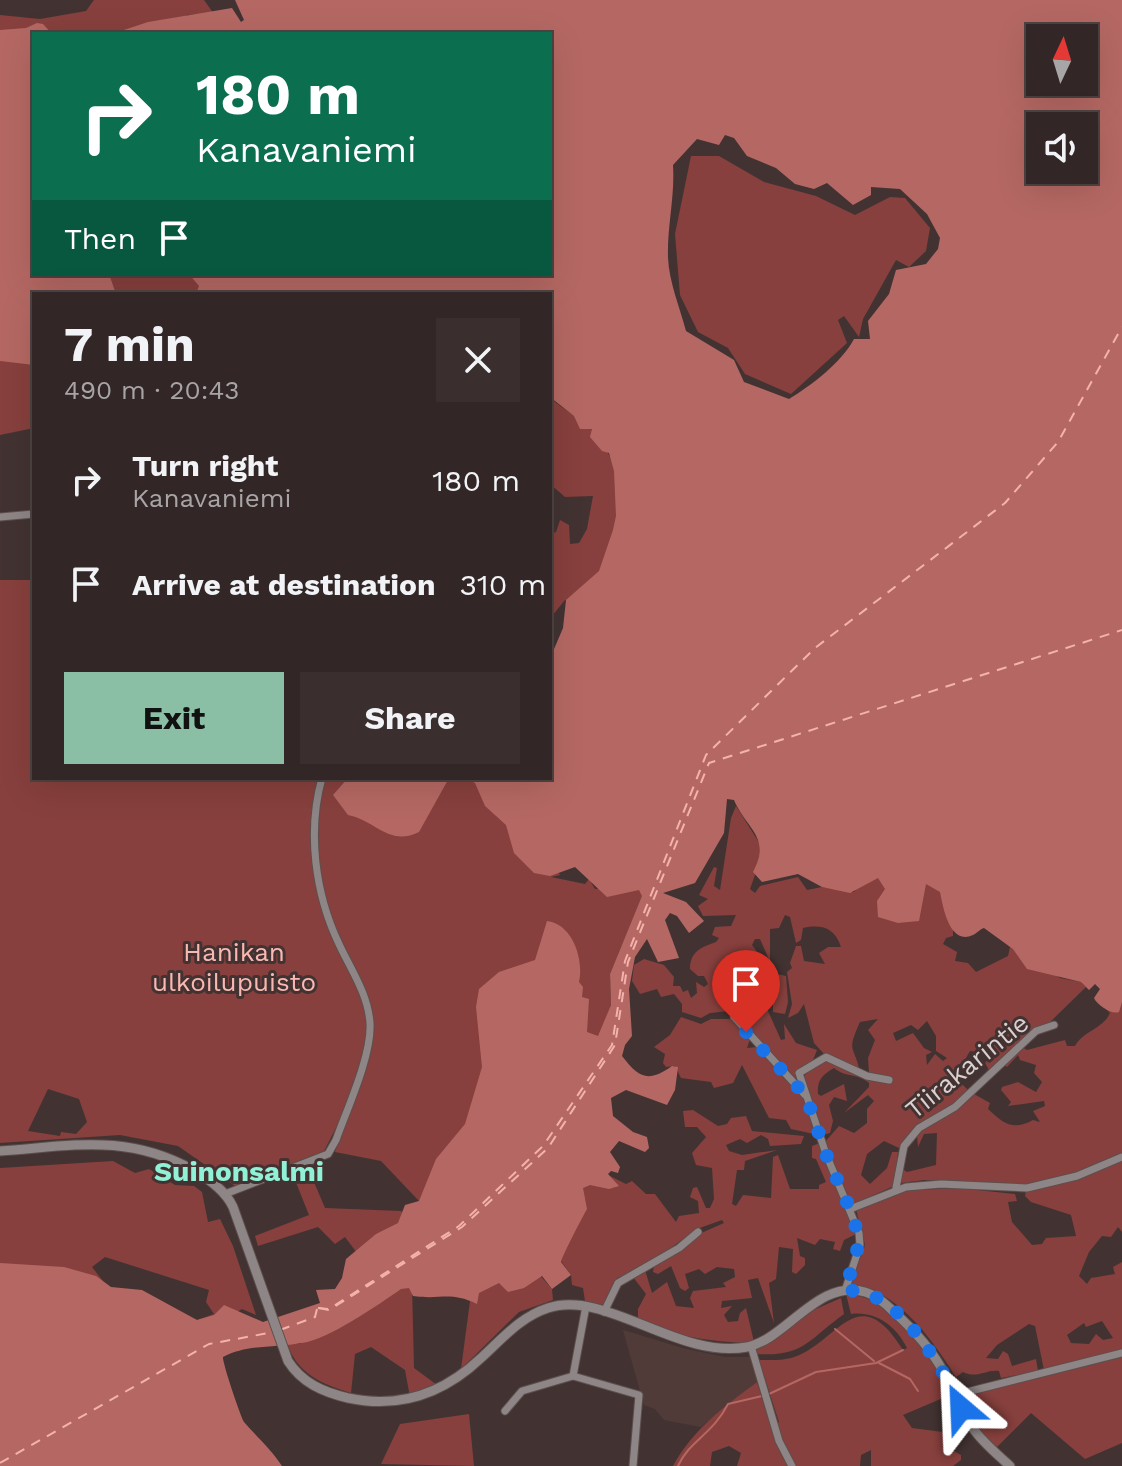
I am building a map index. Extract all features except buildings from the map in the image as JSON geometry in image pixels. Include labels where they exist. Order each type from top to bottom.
[{"type":"street","points":[[0,517],[32,514]]},
{"type":"street","points":[[225,1194],[328,1154],[336,1140],[369,1041],[365,999],[332,928],[316,863],[314,812],[322,780]]},
{"type":"street","points":[[734,1017],[806,1096]]},
{"type":"street","name":"Tiirakarintie","points":[[896,1188],[904,1146],[919,1128],[955,1107],[1036,1031],[1054,1025]]},
{"type":"street","points":[[845,1291],[860,1240],[826,1154],[799,1073],[826,1057],[867,1076],[889,1080]]},
{"type":"street","points":[[0,1151],[131,1145],[184,1165],[225,1194],[237,1217],[284,1354],[297,1373],[319,1389],[360,1400],[403,1402],[457,1377],[531,1315],[562,1304],[586,1306],[686,1342],[723,1347],[751,1346],[771,1336],[809,1307],[845,1291],[867,1292],[895,1313],[929,1350],[977,1435],[1010,1466]]},
{"type":"street","points":[[850,1209],[896,1188],[941,1184],[1027,1188],[1077,1176],[1122,1157]]},
{"type":"street","points":[[604,1312],[618,1283],[679,1248],[698,1232]]},
{"type":"street","points":[[573,1376],[586,1306]]},
{"type":"street","points":[[751,1346],[779,1441],[792,1466]]},
{"type":"street","points":[[955,1395],[1122,1353]]},
{"type":"street","points":[[505,1411],[522,1391],[573,1376],[639,1395],[633,1466]]},
{"type":"shaded area","points":[[235,0],[1122,0],[1122,1002],[1119,1012],[1113,1012],[1094,998],[1100,989],[1095,984],[1089,990],[1081,982],[1027,969],[1013,949],[984,928],[973,935],[958,935],[949,923],[940,892],[926,884],[919,921],[898,923],[878,917],[877,901],[885,889],[878,878],[850,893],[822,887],[798,874],[762,882],[753,872],[760,850],[759,841],[734,800],[727,799],[724,833],[695,883],[663,893],[686,902],[704,921],[689,933],[677,916],[670,913],[665,920],[679,958],[658,962],[647,939],[635,957],[629,989],[632,1036],[622,1056],[644,1076],[656,1075],[672,1066],[678,1067],[675,1090],[667,1105],[626,1090],[611,1098],[613,1116],[633,1132],[647,1137],[649,1148],[645,1152],[619,1141],[610,1152],[620,1167],[618,1173],[611,1171],[608,1174],[619,1186],[609,1189],[590,1185],[583,1188],[587,1209],[561,1262],[571,1275],[552,1289],[542,1276],[524,1288],[508,1292],[499,1283],[479,1293],[477,1304],[452,1297],[413,1296],[409,1288],[401,1289],[353,1320],[313,1340],[252,1348],[223,1357],[244,1422],[282,1466],[0,1466],[0,1263],[64,1267],[96,1276],[111,1287],[142,1290],[197,1320],[214,1315],[224,1305],[263,1322],[320,1303],[316,1290],[335,1289],[342,1278],[346,1259],[376,1234],[398,1223],[405,1205],[419,1201],[436,1159],[465,1124],[482,1067],[476,1007],[479,989],[499,972],[535,960],[547,921],[556,924],[575,944],[582,997],[589,999],[587,1032],[598,1036],[611,1005],[610,974],[642,896],[639,890],[607,897],[575,867],[550,876],[534,873],[514,853],[506,825],[485,806],[475,783],[468,780],[552,780],[552,648],[563,628],[566,600],[599,571],[616,516],[614,471],[609,453],[602,451],[590,437],[592,429],[580,429],[574,416],[552,399],[552,292],[197,292],[199,286],[191,276],[552,276],[552,32],[118,32],[148,22],[232,8],[241,22],[244,20]],"holes":[[[725,135],[734,138],[747,156],[776,168],[795,184],[814,189],[827,183],[853,205],[871,195],[871,187],[900,189],[927,214],[940,238],[938,249],[926,264],[896,270],[889,294],[868,321],[870,339],[854,339],[842,357],[825,373],[789,399],[744,382],[734,360],[686,331],[673,286],[668,246],[673,165],[697,139],[719,145]]]},
{"type":"shaded area","points":[[37,23],[43,24],[50,32],[32,32],[32,276],[110,276],[115,292],[32,292],[32,365],[0,361],[0,30],[26,28]]},
{"type":"shaded area","points":[[346,780],[448,780],[419,832],[408,836],[390,835],[348,815],[333,795]]},
{"type":"shaded area","points":[[623,1330],[686,1349],[725,1357],[752,1357],[757,1382],[701,1427],[664,1420],[655,1409],[644,1405]]},
{"type":"green space","points":[[94,0],[204,0],[214,14],[187,15],[183,32],[32,32],[0,124],[0,15],[40,19],[86,11]]},
{"type":"green space","points":[[691,156],[719,156],[764,182],[816,196],[855,215],[890,197],[905,198],[930,228],[926,251],[909,267],[896,260],[863,319],[859,337],[844,316],[838,320],[847,343],[791,394],[745,374],[728,348],[698,332],[680,295],[675,234]]},
{"type":"green space","points":[[0,191],[32,269],[32,276],[217,276],[224,292],[32,292],[32,428],[0,435]]},
{"type":"green space","points":[[552,399],[589,427],[602,443],[620,481],[637,535],[577,601],[565,600],[552,616],[552,533],[556,532],[560,520],[569,525],[570,544],[579,543],[587,529],[593,496],[565,497],[552,486]]},
{"type":"green space","name":"Hanikan ulkoilupuisto","points":[[0,580],[32,580],[32,780],[504,780],[560,875],[551,877],[585,884],[589,879],[595,889],[647,885],[610,974],[611,1005],[605,1022],[609,1023],[514,1157],[416,1203],[419,1201],[381,1161],[335,1152],[343,1127],[338,1124],[324,1151],[235,1186],[178,1146],[120,1135],[0,1143]],"holes":[[[48,1089],[79,1099],[87,1122],[76,1134],[61,1132],[60,1136],[28,1131]]]},
{"type":"green space","points":[[736,806],[760,844],[761,858],[750,889],[755,893],[760,886],[798,877],[807,890],[822,887],[854,892],[868,875],[938,876],[953,930],[953,936],[946,938],[943,944],[957,952],[955,961],[968,963],[976,972],[1008,956],[1010,947],[1004,942],[1060,978],[1081,982],[1086,987],[1048,1024],[1030,1033],[989,1070],[985,1063],[989,1054],[970,1051],[959,1070],[959,1081],[969,1091],[899,1148],[884,1141],[867,1154],[861,1175],[870,1184],[887,1168],[892,1152],[898,1152],[894,1186],[851,1205],[825,1142],[839,1126],[854,1133],[867,1123],[867,1109],[874,1101],[868,1095],[844,1113],[869,1087],[869,1083],[834,1068],[823,1076],[819,1081],[818,1094],[821,1096],[844,1084],[847,1101],[834,1097],[829,1105],[833,1121],[830,1133],[822,1135],[804,1076],[825,1055],[814,1043],[804,1004],[798,1013],[788,1018],[792,1004],[787,972],[792,968],[790,963],[796,946],[801,946],[804,961],[825,964],[819,953],[828,947],[841,947],[835,935],[822,927],[803,928],[801,940],[796,943],[790,917],[785,915],[779,928],[770,929],[770,962],[760,939],[755,939],[752,945],[758,953],[737,961],[728,979],[730,988],[739,991],[744,984],[742,979],[732,975],[738,966],[741,973],[763,963],[772,973],[786,976],[788,1002],[785,1014],[773,1012],[773,998],[769,997],[768,1011],[781,1040],[785,1039],[784,1024],[796,1043],[817,1050],[813,1060],[797,1073],[803,1088],[729,1011],[710,1013],[701,1018],[682,1012],[682,1004],[674,994],[661,997],[657,989],[640,994],[632,981],[634,965],[644,959],[664,965],[674,977],[673,986],[680,986],[683,992],[688,990],[691,998],[697,993],[696,982],[704,987],[708,984],[704,976],[698,976],[690,969],[692,958],[697,951],[719,938],[712,935],[715,927],[731,926],[736,915],[703,916],[698,906],[708,899],[699,895],[714,867],[717,868],[714,886],[720,890],[731,818]],"holes":[[[878,1019],[868,1030],[875,1040],[868,1058],[869,1073],[860,1072],[852,1048],[853,1039],[860,1022]],[[927,1021],[936,1036],[936,1051],[947,1058],[943,1061],[935,1054],[927,1065],[926,1055],[932,1052],[924,1048],[913,1033],[896,1041],[893,1033],[911,1025],[918,1030]]]},
{"type":"green space","points":[[1122,990],[1122,1155],[1066,1177],[1033,1185],[924,1180],[901,1183],[904,1163],[907,1172],[936,1165],[937,1133],[924,1134],[918,1147],[917,1135],[961,1107],[974,1094],[990,1103],[988,1109],[1009,1124],[1020,1125],[1033,1120],[1040,1122],[1033,1111],[1045,1106],[1044,1101],[1008,1106],[1011,1102],[1001,1090],[1018,1082],[1036,1092],[1042,1082],[1034,1073],[1036,1065],[1020,1060],[1018,1055],[1007,1067],[1003,1064],[1022,1047],[1027,1050],[1065,1040],[1067,1046],[1075,1046],[1107,1018],[1110,1013],[1102,1005]]},
{"type":"green space","points":[[681,1017],[701,1024],[711,1019],[732,1019],[750,1039],[747,1048],[757,1047],[805,1097],[814,1134],[791,1129],[786,1120],[769,1118],[742,1065],[733,1083],[714,1088],[711,1082],[681,1078],[675,1066],[666,1067],[663,1063],[665,1054],[654,1047],[670,1035]]},
{"type":"green space","points":[[693,1110],[718,1126],[727,1124],[731,1118],[746,1116],[752,1131],[804,1136],[801,1144],[770,1146],[768,1139],[761,1135],[747,1143],[740,1139],[726,1145],[729,1151],[742,1155],[777,1150],[745,1161],[744,1170],[737,1170],[732,1204],[736,1206],[743,1195],[771,1198],[773,1157],[778,1155],[790,1189],[819,1189],[819,1185],[826,1182],[816,1159],[812,1158],[812,1146],[820,1143],[856,1234],[844,1240],[840,1251],[833,1249],[835,1242],[820,1239],[815,1245],[797,1238],[805,1265],[796,1274],[792,1272],[793,1249],[779,1247],[776,1279],[769,1283],[774,1323],[758,1278],[748,1280],[752,1298],[722,1301],[721,1308],[732,1306],[724,1315],[728,1322],[738,1321],[740,1313],[746,1308],[754,1342],[694,1338],[638,1318],[638,1309],[646,1294],[633,1277],[645,1270],[652,1293],[667,1282],[676,1306],[694,1308],[690,1298],[693,1291],[726,1287],[723,1283],[735,1277],[734,1269],[717,1267],[705,1274],[699,1269],[685,1274],[689,1288],[685,1291],[680,1288],[671,1266],[658,1274],[653,1272],[654,1266],[699,1234],[724,1223],[722,1220],[697,1229],[640,1270],[617,1278],[603,1305],[585,1301],[583,1288],[572,1285],[571,1275],[561,1261],[570,1193],[608,1175],[626,1184],[632,1181],[646,1194],[655,1194],[676,1222],[679,1216],[699,1213],[698,1201],[690,1197],[693,1188],[697,1187],[706,1208],[710,1208],[714,1199],[712,1168],[696,1165],[692,1153],[706,1137],[697,1127],[685,1127],[683,1111]]},
{"type":"green space","points":[[1122,1160],[1122,1232],[1118,1227],[1111,1237],[1102,1236],[1089,1252],[1079,1276],[1087,1284],[1091,1278],[1115,1274],[1113,1267],[1122,1262],[1122,1350],[1044,1370],[1035,1326],[1029,1324],[997,1345],[986,1358],[998,1359],[1003,1351],[1008,1354],[1012,1366],[1036,1359],[1038,1371],[1001,1378],[999,1371],[973,1375],[963,1372],[956,1377],[925,1333],[898,1306],[867,1288],[850,1285],[865,1245],[856,1209],[895,1191],[958,1188],[1015,1194],[1017,1201],[1008,1202],[1012,1222],[1032,1245],[1042,1244],[1046,1238],[1076,1236],[1071,1215],[1031,1202],[1025,1196],[1026,1191],[1067,1181]],"holes":[[[1102,1321],[1113,1338],[1103,1340],[1096,1334],[1089,1344],[1071,1343],[1067,1335],[1084,1323],[1086,1327]]]},
{"type":"green space","points":[[113,1161],[135,1173],[149,1169],[175,1185],[194,1186],[202,1192],[208,1222],[220,1219],[233,1246],[256,1315],[242,1309],[204,1332],[191,1318],[197,1320],[214,1314],[206,1302],[209,1290],[105,1257],[92,1267],[106,1285],[0,1299],[0,1168]]},
{"type":"green space","points":[[308,1168],[325,1208],[401,1211],[415,1230],[372,1273],[345,1237],[335,1244],[318,1227],[258,1246],[255,1236],[309,1215],[293,1175]]},
{"type":"green space","points":[[523,1256],[552,1289],[553,1300],[519,1312],[461,1369],[470,1301],[466,1296]]},
{"type":"green space","points":[[412,1286],[414,1368],[437,1385],[410,1397],[405,1370],[371,1347],[355,1354],[351,1393],[312,1376],[291,1354],[287,1343],[300,1344],[373,1292]]},
{"type":"green space","points":[[846,1294],[880,1305],[909,1330],[921,1346],[950,1395],[903,1415],[912,1428],[950,1433],[959,1444],[952,1450],[961,1455],[961,1460],[953,1466],[871,1466],[871,1450],[861,1455],[860,1466],[737,1466],[741,1453],[729,1446],[712,1452],[710,1466],[673,1466],[700,1430],[757,1382],[770,1422],[779,1422],[759,1360],[797,1356],[849,1320],[861,1316],[874,1319],[888,1329],[903,1350],[907,1348],[897,1333],[884,1322],[869,1315],[851,1314]]},
{"type":"green space","points":[[841,1298],[844,1314],[805,1344],[786,1353],[757,1354],[756,1349],[802,1315]]},
{"type":"green space","points":[[1122,1357],[1122,1443],[1085,1459],[1031,1413],[996,1448],[975,1425],[968,1411],[966,1396]]},
{"type":"green space","points":[[469,1414],[474,1466],[381,1464],[400,1424]]},
{"type":"waterway","points":[[835,1329],[874,1361]]},
{"type":"waterway","points":[[769,1394],[816,1372],[876,1363],[903,1350]]},
{"type":"waterway","points":[[879,1363],[910,1379],[918,1391]]},
{"type":"waterway","points":[[678,1466],[728,1404],[762,1396]]},
{"type":"ferry route","points":[[318,1308],[329,1309],[459,1226],[543,1146],[612,1045],[625,961],[706,755],[815,648],[1005,503],[1058,442],[1122,327]]},
{"type":"ferry route","points":[[319,1308],[329,1310],[462,1227],[548,1148],[615,1045],[628,962],[709,763],[1122,630]]},
{"type":"ferry route","points":[[280,1330],[315,1317],[317,1309]]},
{"type":"ferry route","points":[[0,1463],[209,1344],[274,1332]]},
{"type":"district","name":"Suinonsalmi","points":[[239,1171]]},
{"type":"route","points":[[746,1032],[806,1096],[826,1154],[850,1209],[860,1240],[845,1291],[858,1290],[874,1295],[919,1337],[940,1366],[961,1408]]}]
